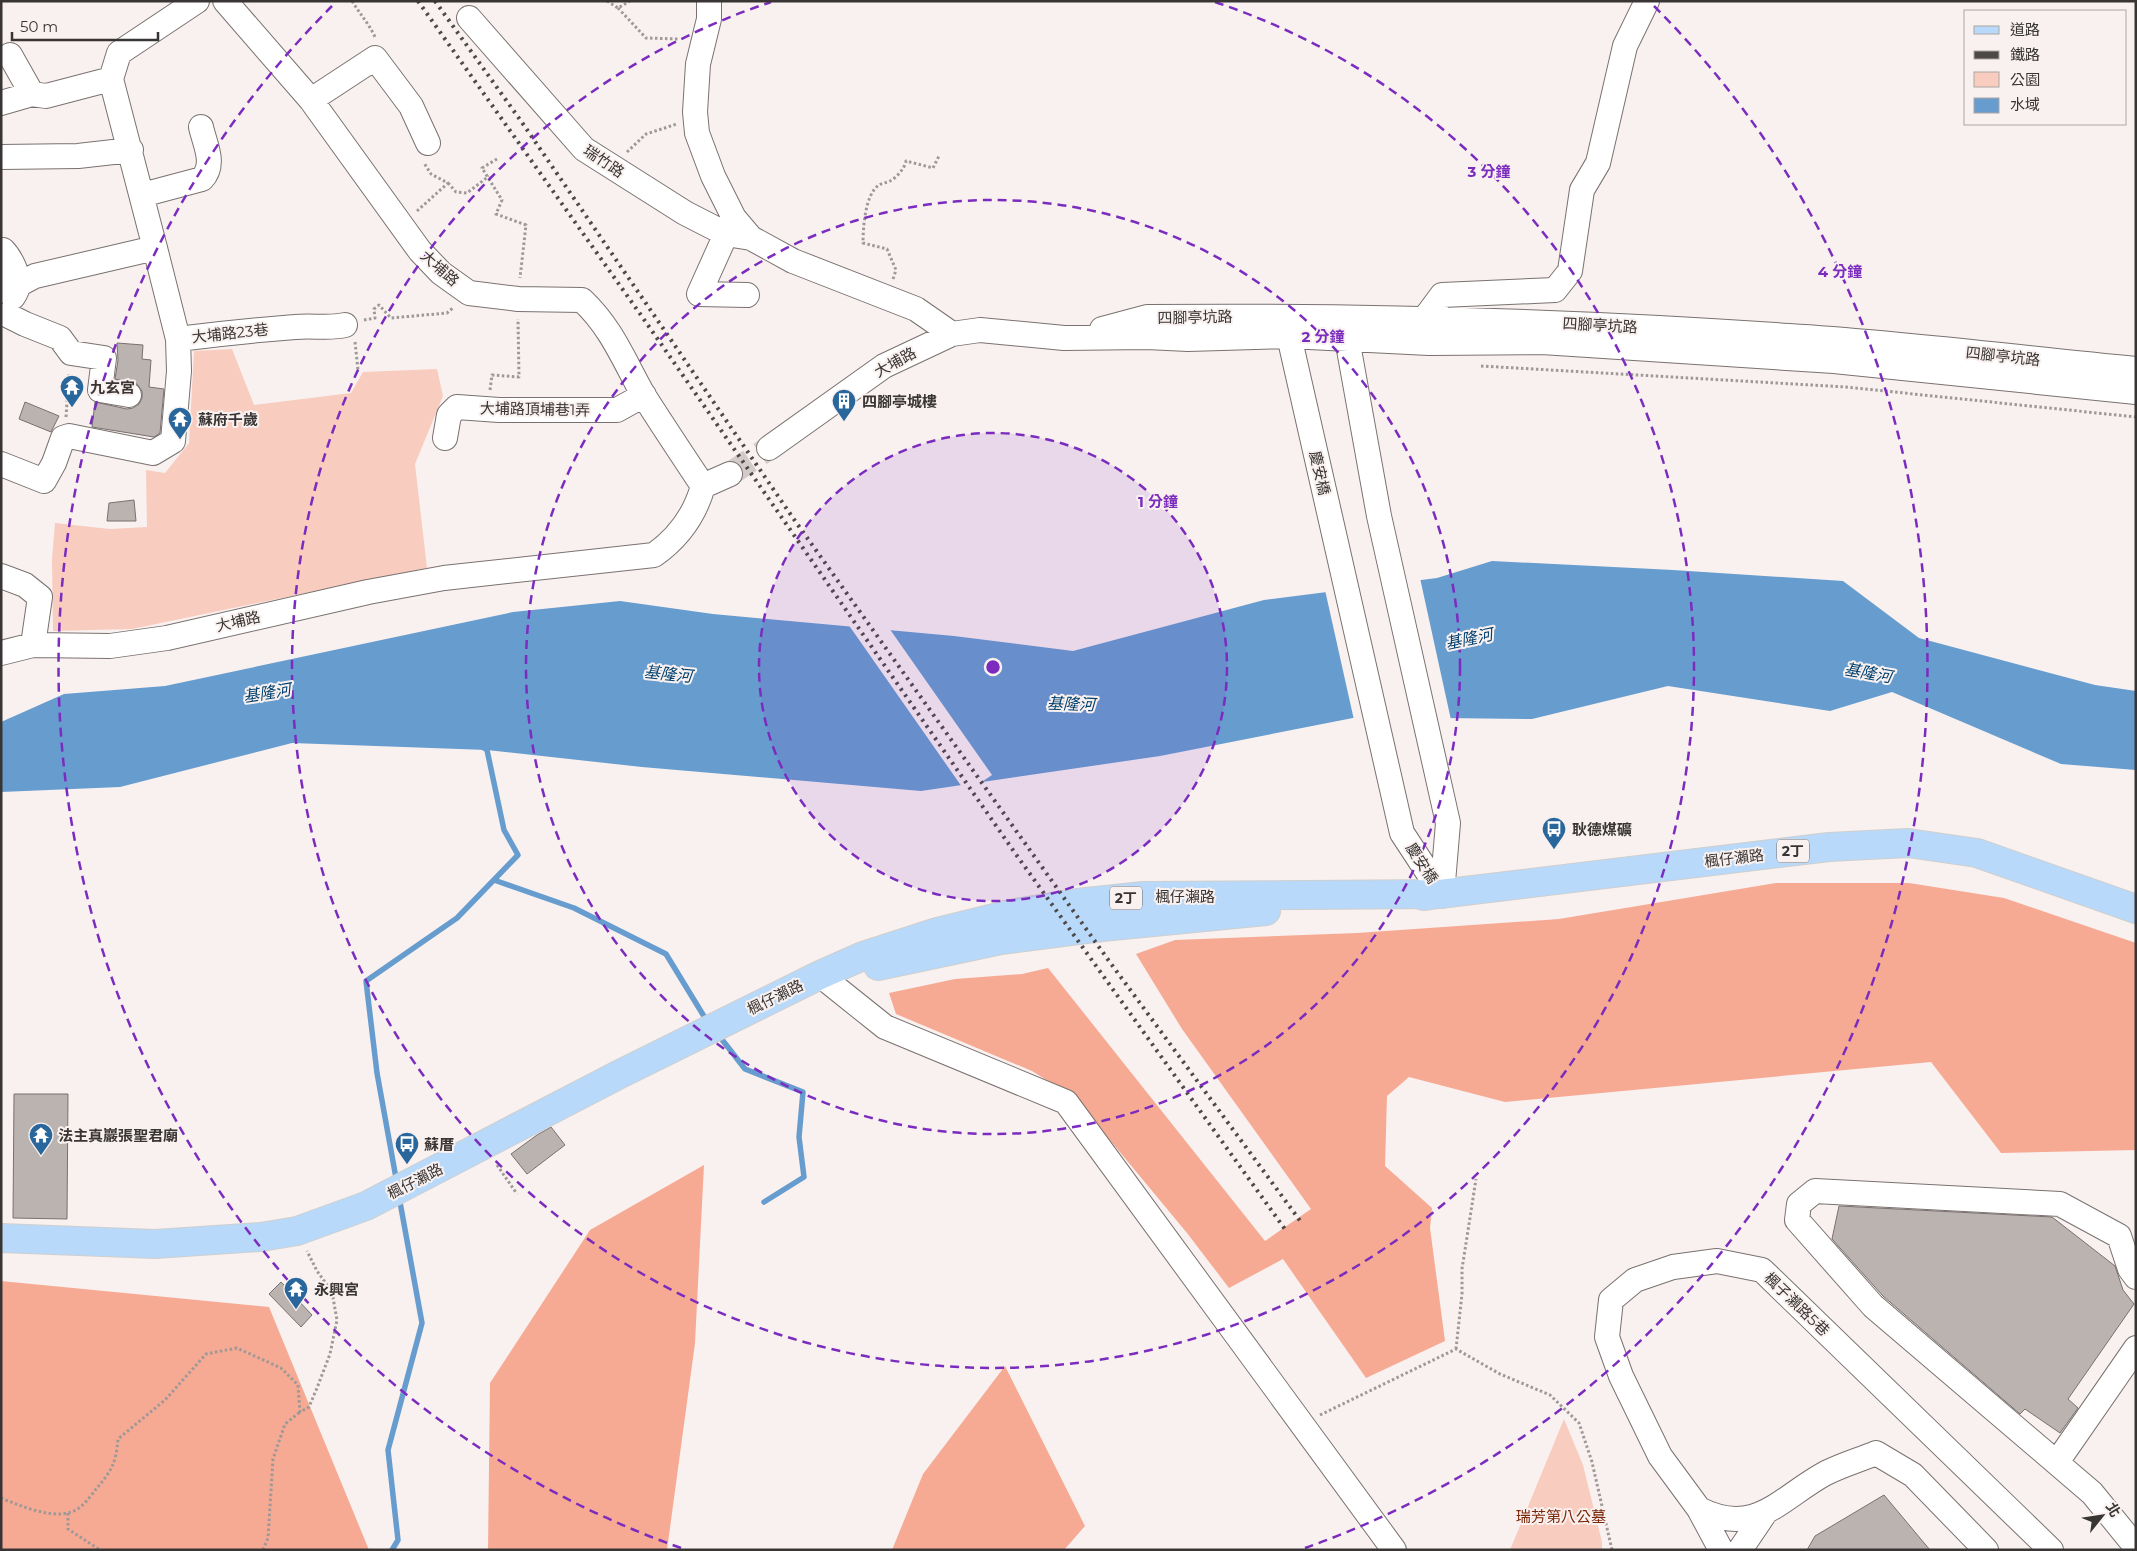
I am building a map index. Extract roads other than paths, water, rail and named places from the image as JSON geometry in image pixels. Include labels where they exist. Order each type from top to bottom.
[{"type":"main road","name":"楓仔瀨路","points":[[1,1238],[155,1244],[261,1237],[297,1231],[366,1206],[620,1074],[820,975],[896,963],[1001,940],[1093,928],[1442,894],[1829,847],[1908,843],[1977,852],[2136,909]]},
{"type":"street","points":[[1,103],[32,94],[46,96],[111,79],[119,53],[197,1]]},
{"type":"street","name":"大埔路","points":[[1,652],[33,645],[110,646],[166,638],[368,592],[444,578],[654,555],[669,544],[684,527],[698,503],[702,486],[644,395],[610,331],[594,311],[582,300],[519,299],[469,293],[441,273],[420,251],[311,100],[225,1]]},
{"type":"street","name":"瑞竹路","points":[[709,1],[709,19],[698,64],[697,132],[713,176],[734,218],[750,238]]},
{"type":"street","points":[[1425,318],[1442,296],[1555,290],[1570,271],[1582,190],[1598,163],[1625,46],[1647,1]]},
{"type":"street","name":"瑞竹路","points":[[469,18],[584,149],[616,170],[685,214],[726,234],[750,238],[793,261],[916,309],[952,334]]},
{"type":"street","points":[[10,55],[32,94]]},
{"type":"street","points":[[311,100],[375,58],[411,106],[428,143]]},
{"type":"street","name":"大埔路23巷","points":[[111,79],[178,339],[274,328],[316,325],[332,328],[349,326]]},
{"type":"street","points":[[142,195],[202,179],[209,172],[210,164],[201,127]]},
{"type":"street","points":[[1,157],[78,156],[130,150]]},
{"type":"street","points":[[726,234],[699,294],[747,295]]},
{"type":"street","points":[[10,283],[155,248]]},
{"type":"street","points":[[3,250],[8,255],[14,268],[4,322],[25,324],[60,338],[71,352],[104,358],[100,390],[129,395]]},
{"type":"street","name":"四腳亭坑路","points":[[952,334],[980,330],[1064,338],[1147,337],[1188,339],[1288,326],[1345,327],[1425,318],[1589,324],[1792,336],[2136,370]]},
{"type":"street","name":"慶安橋","points":[[1288,326],[1402,833],[1442,894]]},
{"type":"street","name":"四腳亭坑路","points":[[1345,327],[1429,343],[1542,342],[1834,361],[2136,392]]},
{"type":"street","name":"慶安橋","points":[[1345,327],[1379,516],[1448,823],[1442,894]]},
{"type":"street","name":"大埔路","points":[[769,448],[884,366],[952,334]]},
{"type":"street","points":[[1,464],[44,481],[54,463],[63,438],[69,436],[153,453],[173,441],[179,371],[178,339]]},
{"type":"street","name":"大埔路頂埔巷1弄","points":[[445,438],[449,415],[457,407],[617,410],[644,395]]},
{"type":"street","points":[[702,486],[730,474]]},
{"type":"street","points":[[1,576],[25,585],[40,597],[33,645]]},
{"type":"street","points":[[820,975],[885,1026],[1066,1102],[1394,1550]]},
{"type":"street","points":[[2136,1277],[2130,1269],[2119,1236],[2060,1204],[1816,1191],[1800,1204],[1797,1220],[1873,1306],[2092,1493],[2136,1547]]},
{"type":"street","name":"楓子瀨路5巷","points":[[1721,1550],[1699,1509],[1660,1456],[1621,1376],[1607,1337],[1611,1300],[1635,1280],[1673,1267],[1717,1261],[1762,1270],[2052,1550]]},
{"type":"street","points":[[2056,1462],[2136,1348]]},
{"type":"street","points":[[1699,1509],[1715,1517],[1751,1518],[1765,1513],[1826,1474],[1876,1453],[1913,1475],[1986,1550]]},
{"type":"street","points":[[1740,1550],[1765,1513]]},
{"type":"water","name":"基隆河","points":[[1492,561],[1843,581],[1919,638],[2095,685],[2136,691],[2136,770],[2061,764],[1892,692],[1830,711],[1668,686],[1532,719],[1358,717],[1160,756],[921,791],[642,767],[487,750],[292,743],[120,787],[1,792],[1,722],[64,694],[165,686],[513,612],[620,601],[713,614],[954,636],[1073,651],[1264,600],[1437,578]]},
{"type":"waterway","points":[[396,1178],[377,1073],[366,981],[457,918],[518,855],[504,830],[487,750],[481,746]]},
{"type":"waterway","points":[[494,880],[574,908],[666,954],[705,1018]]},
{"type":"waterway","points":[[720,1037],[745,1069],[803,1092],[799,1137],[804,1177],[764,1202]]},
{"type":"waterway","points":[[392,1550],[398,1540],[388,1450],[422,1323],[400,1202]]},
{"type":"tunnel","points":[[730,474],[769,448]]},
{"type":"railway","points":[[418,1],[643,318],[1015,853],[1287,1232]]},
{"type":"railway","points":[[435,1],[521,121],[793,518],[1109,961],[1301,1222]]},
{"type":"place","name":"九玄宮","points":[[72,408]]},
{"type":"place","name":"四腳亭城樓","points":[[844,422]]},
{"type":"place","name":"蘇府千歲","points":[[180,440]]},
{"type":"place","name":"耿德煤礦","points":[[1554,850]]},
{"type":"place","name":"法主真巖張聖君廟","points":[[41,1156]]},
{"type":"place","name":"蘇厝","points":[[407,1165]]},
{"type":"place","name":"永興宮","points":[[296,1310]]},
{"type":"park label","name":"瑞芳第八公墓","points":[[1561,1516]]}]
